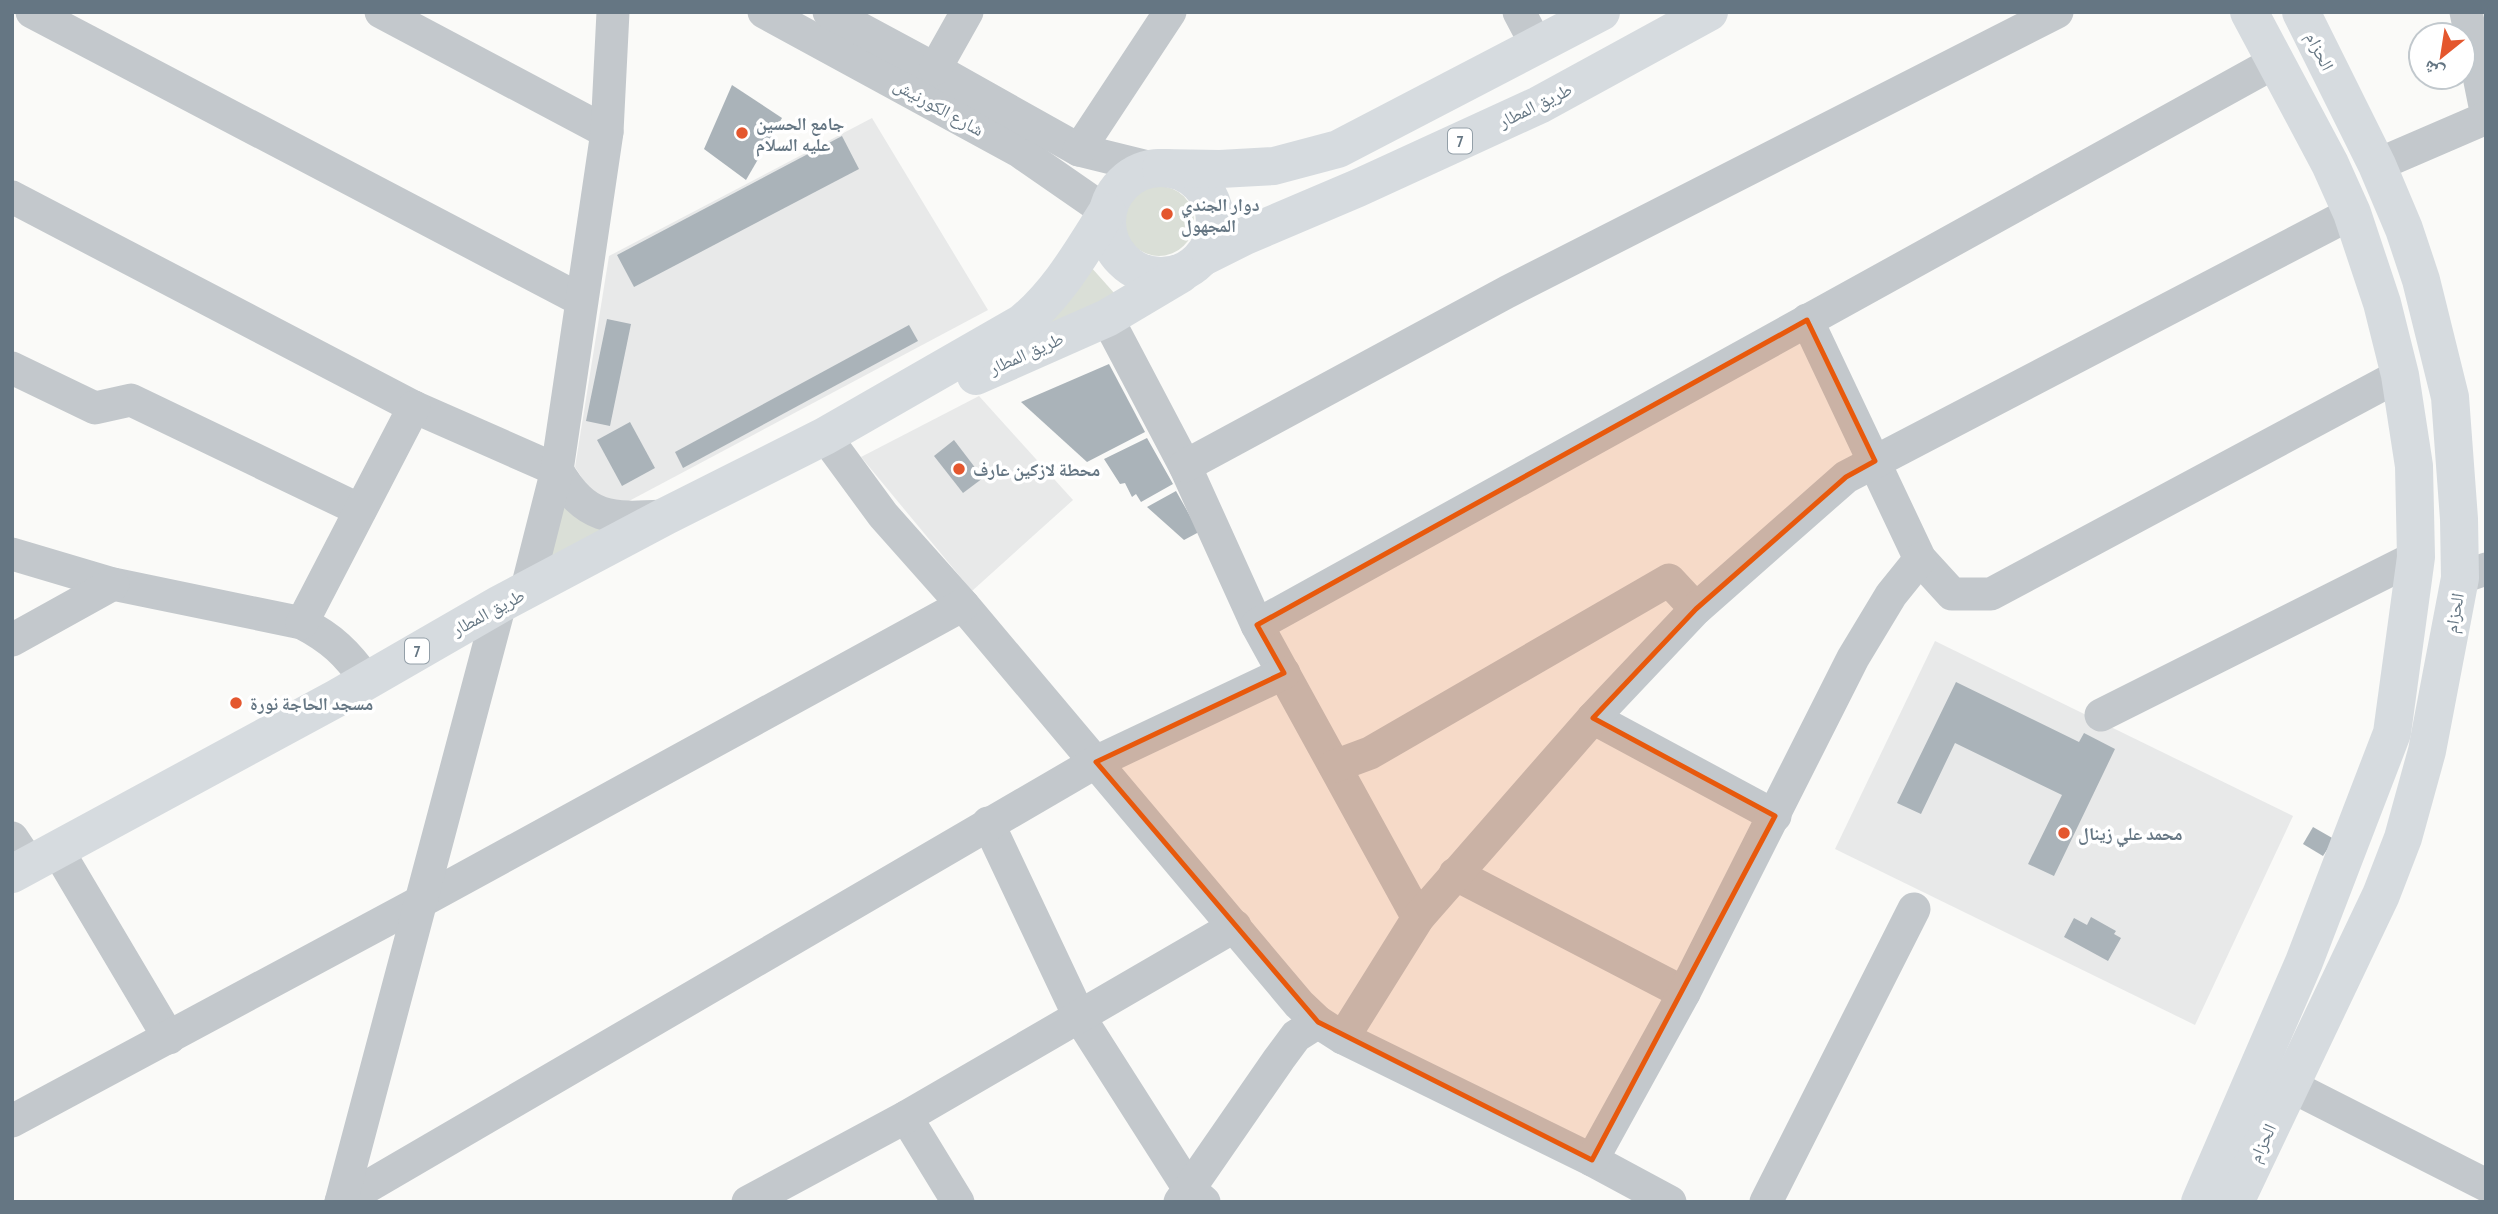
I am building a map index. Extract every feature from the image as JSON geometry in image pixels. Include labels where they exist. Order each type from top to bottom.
[{"type":"main road","points":[[1156,168],[1177,170],[1192,177],[1208,195],[1214,211],[1215,227],[1211,243],[1197,262],[1177,274],[1161,276],[1145,274],[1119,257],[1107,228],[1107,212],[1113,196],[1123,183],[1136,173],[1156,168],[1274,166],[1320,156],[1601,12]]},
{"type":"main road","name":"طريق المطار","points":[[893,398],[909,404],[924,402],[1017,356],[1107,318],[1197,262],[1245,236],[1539,105],[1709,12]]},
{"type":"main road","name":"الحزام","points":[[2200,1202],[2304,962],[2392,733],[2416,557],[2414,466],[2400,375],[2382,303],[2352,213],[2330,164],[2249,12]]},
{"type":"main road","name":"الحزام","points":[[2235,1202],[2288,1085],[2381,895],[2403,838],[2473,574],[2459,519],[2450,397],[2421,280],[2404,229],[2377,165],[2301,12]]},
{"type":"main road","name":"طريق المطار","points":[[28,857],[366,680],[666,516],[825,436],[1012,329],[1035,313],[1060,282],[1107,212]]},
{"type":"street","points":[[32,12],[581,300]]},
{"type":"street","points":[[381,12],[607,132]]},
{"type":"street","points":[[341,1202],[422,901],[513,598],[557,470],[607,132],[613,12]]},
{"type":"street","name":"شارع الكورنيش","points":[[764,12],[1019,151],[1107,212]]},
{"type":"street","name":"شارع الكورنيش","points":[[829,12],[1079,150],[1156,168]]},
{"type":"street","points":[[935,69],[967,12]]},
{"type":"street","points":[[1079,150],[1170,12]]},
{"type":"street","points":[[1519,12],[1537,46]]},
{"type":"street","points":[[1185,466],[1507,292],[2056,12]]},
{"type":"street","points":[[2466,12],[2486,111]]},
{"type":"street","points":[[1257,625],[2277,61]]},
{"type":"street","points":[[2377,165],[2486,118]]},
{"type":"street","points":[[12,197],[414,407],[557,470],[581,502],[606,516],[621,519],[666,516]]},
{"type":"street","points":[[988,824],[1080,1018],[1191,1198],[1296,1036],[1330,1030],[1455,874],[1593,718],[1696,609],[1846,477],[2352,213]]},
{"type":"street","points":[[1107,318],[1185,466],[1257,625],[1418,918]]},
{"type":"street","points":[[1807,320],[1920,559],[1952,594],[1991,594],[2400,375]]},
{"type":"street","points":[[12,368],[95,408],[131,400],[360,510]]},
{"type":"street","points":[[302,623],[414,407]]},
{"type":"street","points":[[825,436],[866,494],[964,605],[1299,1003],[1330,1030],[1591,1160],[1621,1191],[1670,1202]]},
{"type":"street","points":[[12,554],[113,584],[302,623],[327,636],[351,658],[366,680]]},
{"type":"street","points":[[2101,715],[2416,557]]},
{"type":"street","points":[[1591,1160],[1684,993],[1853,658],[1891,595],[1920,559]]},
{"type":"street","points":[[1335,766],[1370,753],[1669,580],[1696,609]]},
{"type":"street","points":[[12,640],[113,584]]},
{"type":"street","points":[[12,1121],[964,605]]},
{"type":"street","points":[[341,1202],[1096,762],[1284,673]]},
{"type":"street","points":[[1593,718],[1775,816]]},
{"type":"street","points":[[28,857],[169,1038]]},
{"type":"street","points":[[1455,874],[1684,993]]},
{"type":"street","points":[[1766,1202],[1914,909]]},
{"type":"street","points":[[755,1200],[1080,1018],[1235,926]]},
{"type":"street","points":[[2288,1085],[2486,1185]]},
{"type":"street","points":[[906,1117],[958,1202]]},
{"type":"highlighted area","points":[[1807,320],[1875,461],[1846,477],[1696,609],[1593,718],[1775,816],[1592,1160],[1318,1022],[1096,762],[1284,673],[1257,625]]},
{"type":"shaded area","points":[[872,118],[988,310],[629,501],[613,504],[591,492],[575,467],[609,256]]},
{"type":"shaded area","points":[[1159,186],[1184,196],[1194,221],[1184,246],[1159,256],[1134,246],[1124,221],[1134,196]]},
{"type":"shaded area","points":[[1090,266],[1115,294],[1036,333]]},
{"type":"shaded area","points":[[979,396],[1073,500],[972,591],[861,457]]},
{"type":"shaded area","points":[[561,495],[603,530],[550,559]]},
{"type":"shaded area","name":"محمد علي زينال","points":[[1935,641],[2293,816],[2195,1025],[1835,849]]},
{"type":"building","name":"جامع الحسين عليه السلام","points":[[732,85],[782,118],[746,180],[704,149]]},
{"type":"building","points":[[842,136],[859,169],[634,287],[617,255]]},
{"type":"building","points":[[607,319],[631,324],[610,426],[586,421]]},
{"type":"building","points":[[909,325],[918,341],[683,468],[675,452]]},
{"type":"building","points":[[1109,364],[1145,432],[1087,462],[1021,402]]},
{"type":"building","points":[[630,422],[655,468],[622,486],[597,440]]},
{"type":"building","points":[[1147,438],[1173,484],[1141,502],[1136,494],[1132,497],[1125,483],[1120,484],[1104,459]]},
{"type":"building","points":[[954,440],[983,478],[963,493],[934,456]]},
{"type":"building","points":[[1176,491],[1199,532],[1184,540],[1147,507]]},
{"type":"building","points":[[1956,682],[2079,742],[2084,733],[2115,749],[2054,876],[2028,864],[2062,795],[1955,743],[1921,814],[1897,803]]},
{"type":"building","points":[[2313,827],[2334,839],[2323,856],[2303,844]]},
{"type":"building","points":[[2091,917],[2116,931],[2114,934],[2121,938],[2108,961],[2064,937],[2074,918],[2087,925]]},
{"type":"place","name":"جامع الحسين عليه السلام","points":[[742,133]]},
{"type":"place","name":"دوار الجندي المجهول","points":[[1167,214]]},
{"type":"place","name":"محطة لازكين عارف","points":[[959,469]]},
{"type":"place","name":"مسجد الحاجة نورة","points":[[236,703]]},
{"type":"place","name":"محمد علي زينال","points":[[2064,833]]}]
